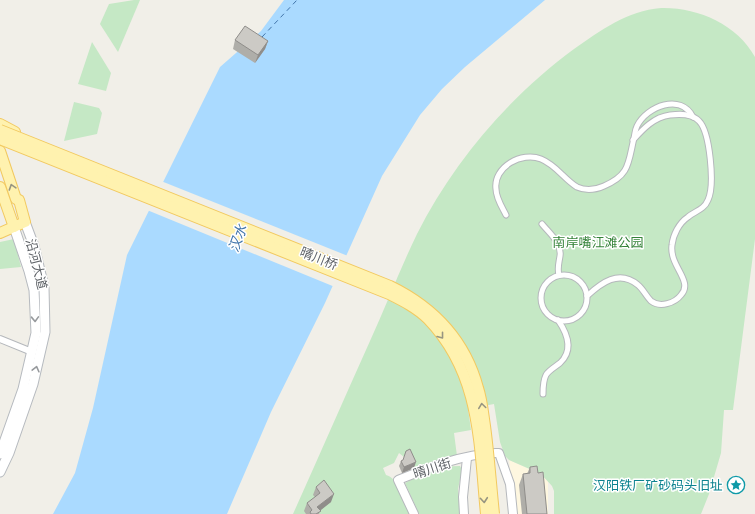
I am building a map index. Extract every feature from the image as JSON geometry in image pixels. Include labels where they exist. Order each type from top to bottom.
[{"type":"main road","points":[[0,124],[37,145]]},
{"type":"main road","name":"晴川桥","points":[[0,130],[390,286],[405,293],[427,308],[448,328],[455,338],[478,386],[486,436],[494,514]]},
{"type":"main road","name":"晴川桥","points":[[0,139],[389,294],[410,305],[427,318],[446,342],[462,369],[469,387],[479,437],[486,514]]},
{"type":"main road","name":"沿河大道","points":[[0,151],[16,199],[19,200],[34,246],[44,287],[45,332],[32,384],[9,453],[0,472]]},
{"type":"main road","name":"沿河大道","points":[[0,187],[29,271],[34,290],[36,332],[23,389],[0,454]]},
{"type":"main road","points":[[0,233],[25,222]]},
{"type":"street","points":[[506,215],[497,195],[496,186],[498,176],[509,163],[525,157],[538,158],[555,167],[581,189],[593,190],[601,188],[616,180],[625,171],[629,162],[636,128],[644,117],[659,107],[674,104],[685,106],[690,111],[693,117],[701,124],[706,136],[710,158],[712,186],[705,205],[684,220],[677,229],[672,244],[671,252],[673,260],[686,283],[684,292],[674,301],[665,304],[658,304],[651,301],[635,283],[624,279],[615,278],[601,284],[587,296]]},
{"type":"street","points":[[633,140],[650,123],[658,118],[666,115],[693,117]]},
{"type":"street","points":[[644,117],[650,123]]},
{"type":"street","points":[[542,224],[559,246],[559,275]]},
{"type":"street","points":[[559,275],[572,276],[579,280],[585,287],[587,296],[586,304],[579,315],[567,320],[558,320],[553,318],[546,312],[541,302],[542,292],[546,283],[559,275]]},
{"type":"street","points":[[543,394],[546,375],[562,361],[567,350],[567,334],[558,320]]},
{"type":"street","points":[[0,339],[32,352]]},
{"type":"street","name":"晴川街","points":[[414,514],[398,480],[433,467],[490,453],[499,454],[510,484],[513,514]]},
{"type":"street","name":"晴川街","points":[[464,514],[463,497],[467,458]]},
{"type":"shaded area","points":[[509,460],[534,471],[545,478],[548,482],[548,514],[515,514]]},
{"type":"green space","points":[[140,0],[118,52],[100,24],[109,4]]},
{"type":"green space","name":"南岸嘴江滩公园","points":[[661,8],[675,8],[702,14],[715,20],[738,35],[755,57],[755,239],[733,410],[724,410],[721,453],[709,494],[701,514],[554,514],[554,491],[552,486],[541,474],[509,460],[505,456],[500,442],[494,404],[468,409],[471,430],[454,433],[457,456],[414,469],[408,455],[404,457],[399,453],[394,463],[383,468],[386,475],[391,477],[398,485],[410,514],[293,514],[417,234],[448,181],[466,156],[485,132],[527,88],[574,49],[615,22],[637,13]]},
{"type":"green space","points":[[92,42],[111,73],[106,91],[78,84]]},
{"type":"green space","points":[[74,102],[99,108],[102,113],[97,134],[64,141]]},
{"type":"green space","points":[[14,239],[21,267],[0,269],[0,242]]},
{"type":"green space","points":[[460,466],[462,470],[458,489],[460,514],[419,514],[405,483],[431,471],[445,467]]},
{"type":"water","name":"汉水","points":[[284,0],[545,0],[465,67],[442,89],[420,115],[382,176],[325,303],[271,412],[227,514],[53,514],[75,473],[93,408],[127,255],[220,67],[261,31]]},
{"type":"pier","points":[[161,181],[348,256],[335,287],[147,210]]},
{"type":"building","points":[[245,26],[268,41],[258,55],[235,40]]},
{"type":"building","points":[[410,449],[416,462],[404,467],[401,461],[403,460],[406,451]]},
{"type":"building","points":[[537,466],[538,473],[543,472],[547,514],[527,514],[523,474],[530,473],[530,467]]},
{"type":"building","points":[[324,480],[334,494],[317,507],[321,511],[316,514],[311,514],[310,512],[312,510],[307,503],[320,493],[316,487]]},
{"type":"ferry route","points":[[262,37],[297,0]]},
{"type":"place","name":"汉阳铁厂矿砂码头旧址","points":[[736,485]]}]
